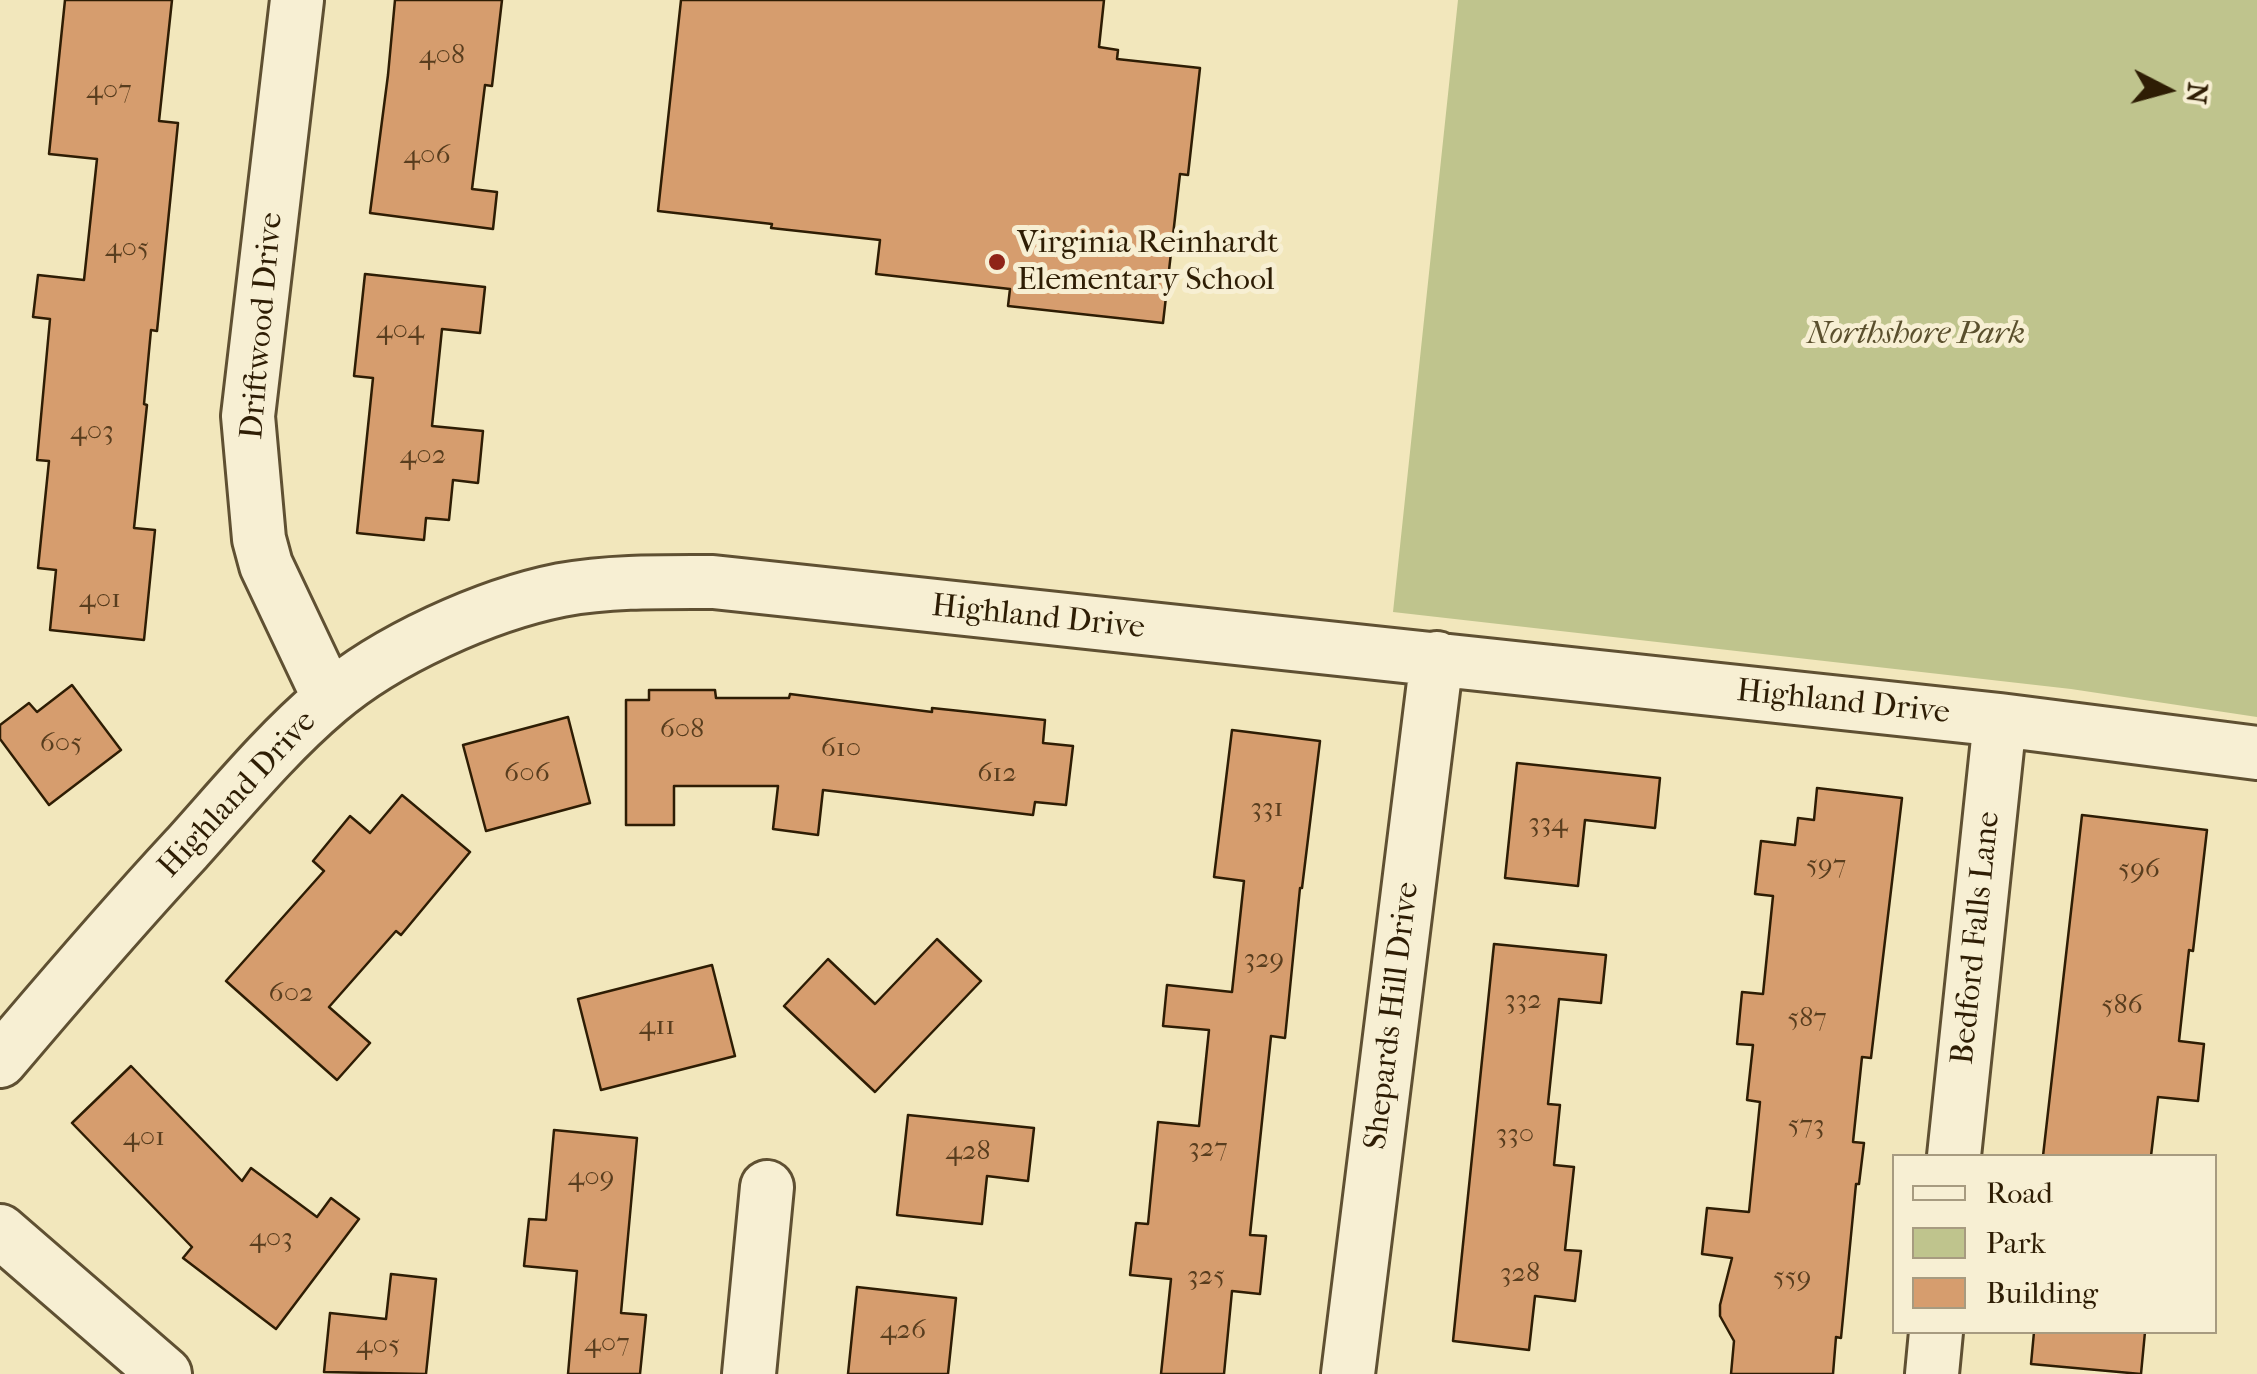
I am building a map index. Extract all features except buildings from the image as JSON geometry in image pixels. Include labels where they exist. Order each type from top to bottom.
[{"type":"street","name":"Driftwood Drive","points":[[297,0],[248,416],[258,539],[266,565],[330,698]]},
{"type":"street","name":"Highland Drive","points":[[0,1061],[110,931],[268,759],[330,698],[397,654],[467,618],[559,591],[623,583],[712,582],[1438,658],[2257,752]]},
{"type":"street","name":"Shepards Hill Drive","points":[[1348,1374],[1438,658]]},
{"type":"street","name":"Bedford Falls Lane","points":[[1954,1154],[2000,720]]},
{"type":"street","points":[[749,1374],[767,1187]]},
{"type":"street","points":[[0,1231],[165,1374]]},
{"type":"street","points":[[1932,1374],[1936,1334]]},
{"type":"green space","name":"Northshore Park","points":[[1458,0],[2257,0],[2257,717],[2071,689],[1393,612]]},
{"type":"place","name":"Virginia Reinhardt Elementary School","points":[[997,262]]}]
